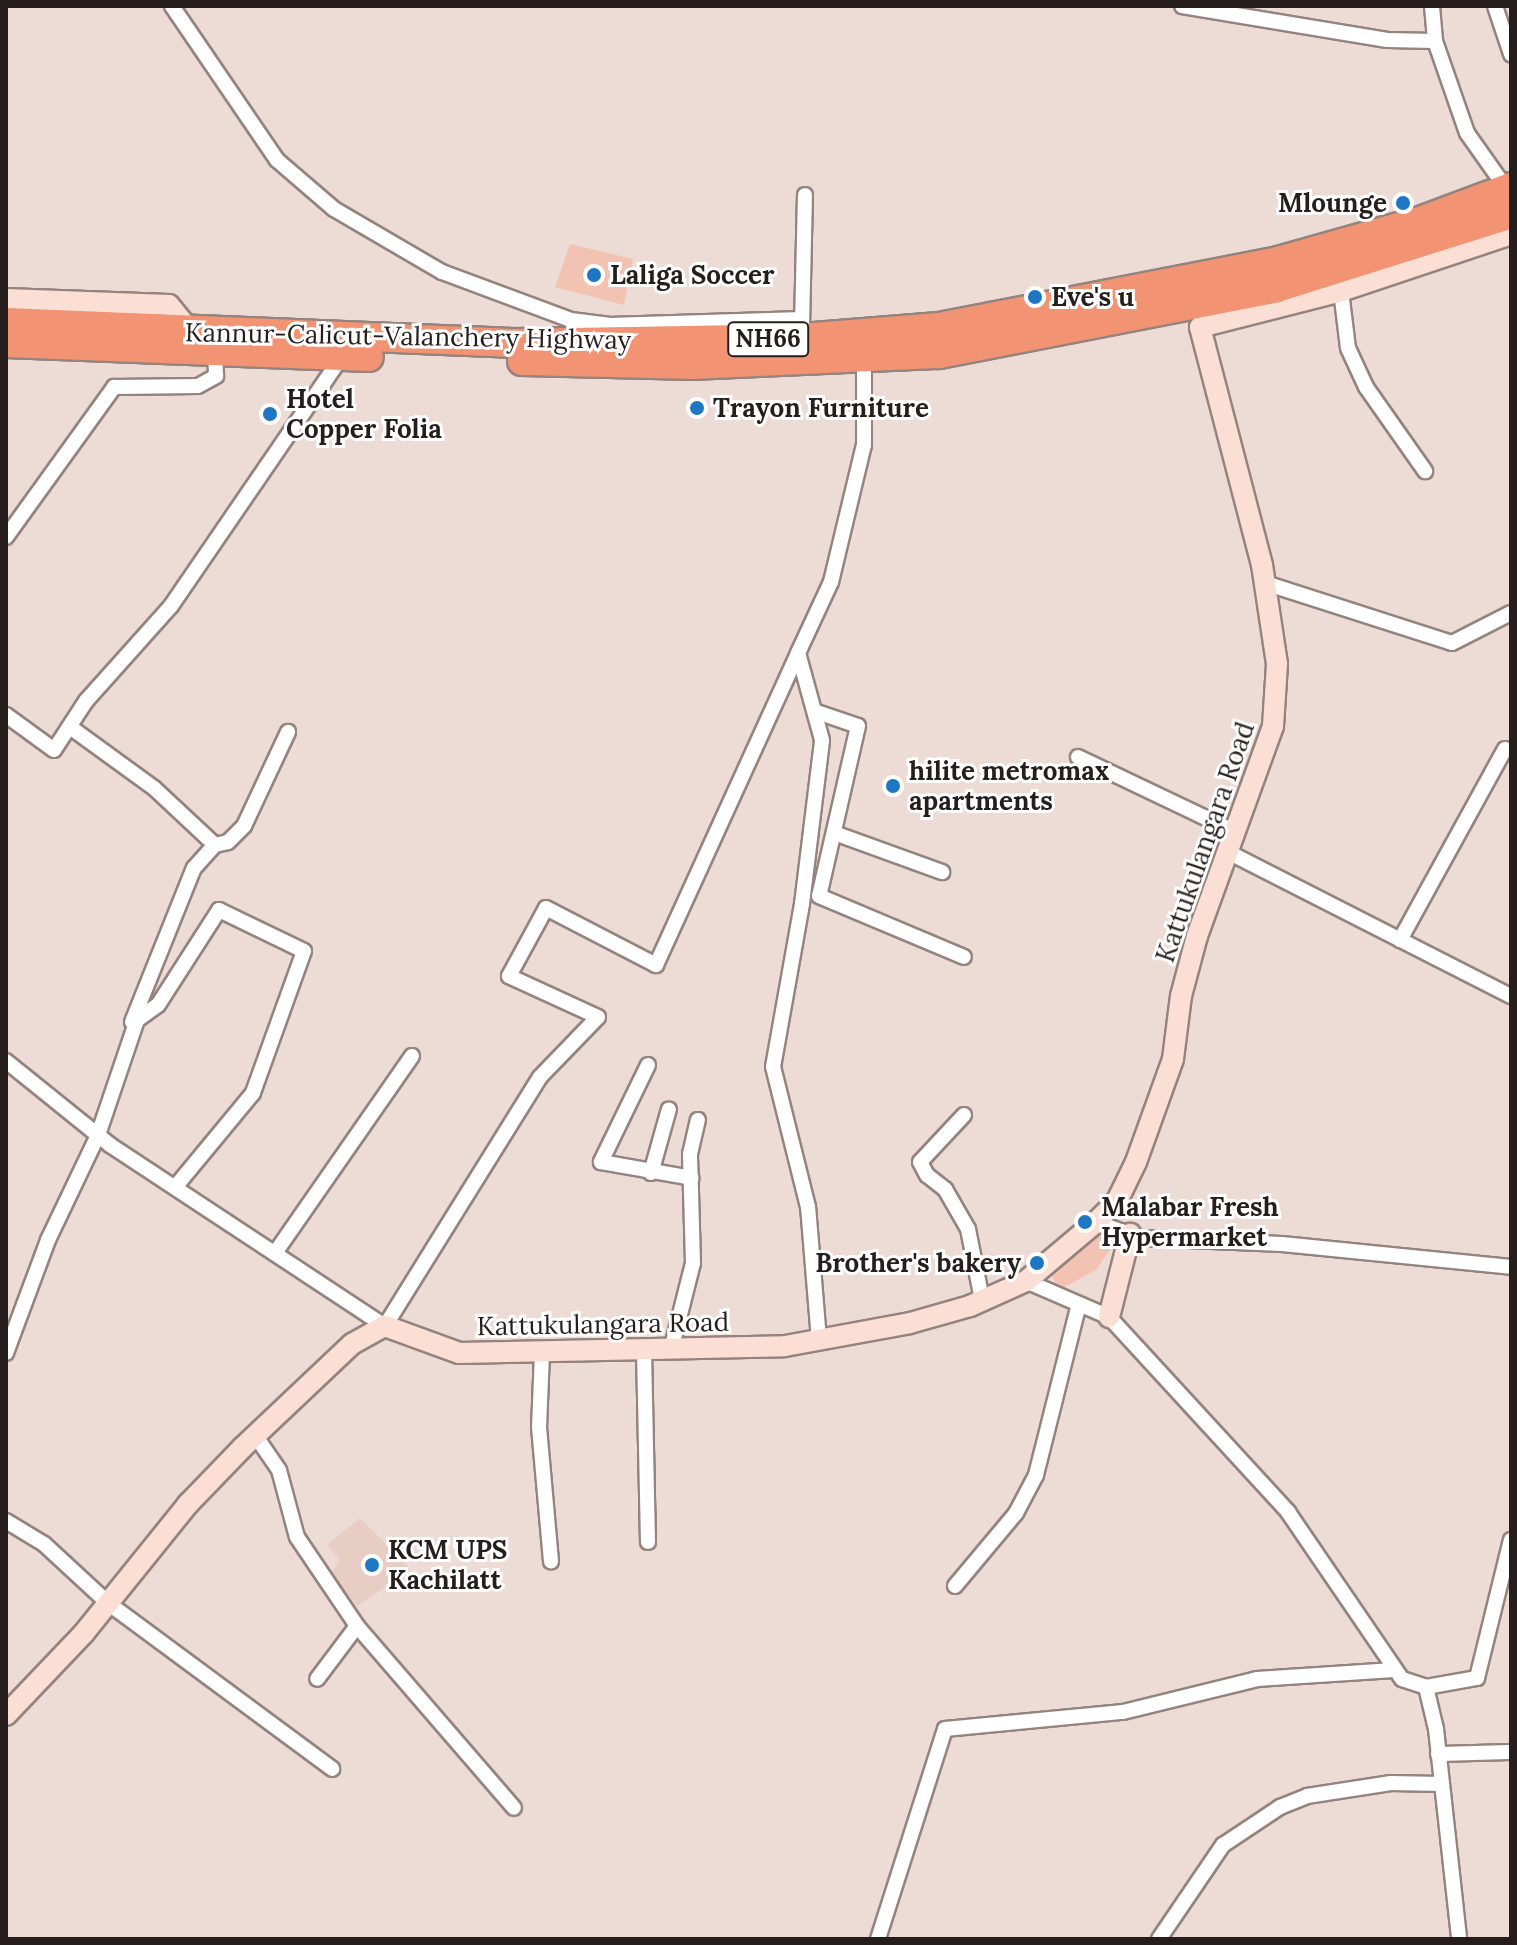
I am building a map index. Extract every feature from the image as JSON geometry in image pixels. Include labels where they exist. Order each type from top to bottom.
[{"type":"highway","name":"Kannur-Calicut-Valanchery Highway","points":[[6,322],[514,343],[801,328],[939,327],[1192,281],[1509,196]]},
{"type":"highway","name":"Kannur-Calicut-Valanchery Highway","points":[[6,343],[215,353],[695,365],[939,354],[1277,288],[1509,196]]},
{"type":"street","points":[[172,6],[277,160],[334,209],[442,272],[571,320],[609,325],[801,328],[805,195]]},
{"type":"street","points":[[1182,6],[1387,40],[1435,41]]},
{"type":"street","points":[[1432,6],[1435,41],[1467,133],[1509,196]]},
{"type":"street","points":[[1495,6],[1511,54]]},
{"type":"street","points":[[1425,471],[1366,387],[1348,348],[1341,291],[1511,234]]},
{"type":"street","name":"Kattukulangara Road","points":[[385,1326],[459,1353],[785,1346],[910,1323],[982,1300],[1026,1281],[1117,1201],[1136,1162],[1173,1059],[1181,996],[1273,726],[1277,664],[1265,583],[1200,327],[1341,291]]},
{"type":"street","points":[[6,299],[169,305],[190,331]]},
{"type":"street","points":[[6,537],[114,387],[198,386],[216,376],[215,353]]},
{"type":"street","points":[[6,715],[54,750],[171,606],[342,356]]},
{"type":"street","points":[[6,1715],[108,1603],[188,1504],[255,1435],[352,1344],[385,1326],[540,1077],[598,1017],[509,976],[546,908],[656,965],[831,582],[864,445],[864,357]]},
{"type":"street","points":[[1265,583],[1452,643],[1511,613]]},
{"type":"street","points":[[798,653],[817,712],[822,740],[802,904],[773,1067],[808,1207],[819,1340]]},
{"type":"street","points":[[817,712],[858,726],[837,834],[819,896],[964,957]]},
{"type":"street","points":[[70,727],[154,788],[215,845]]},
{"type":"street","points":[[97,1134],[131,1024],[194,868],[215,845],[228,842],[244,826],[288,732]]},
{"type":"street","points":[[1400,940],[1505,749]]},
{"type":"street","points":[[1078,757],[1400,940],[1511,996]]},
{"type":"street","points":[[837,834],[942,872]]},
{"type":"street","points":[[6,1353],[48,1240],[97,1134],[137,1020],[158,1005],[219,910],[304,951],[253,1093],[176,1186]]},
{"type":"street","points":[[275,1253],[412,1056]]},
{"type":"street","points":[[6,1061],[97,1134],[385,1326]]},
{"type":"street","points":[[648,1065],[601,1162],[692,1178]]},
{"type":"street","points":[[651,1173],[669,1109]]},
{"type":"street","points":[[964,1115],[920,1162],[927,1175],[945,1189],[968,1229],[982,1300]]},
{"type":"street","points":[[671,1350],[693,1263],[690,1154],[698,1120]]},
{"type":"street","points":[[1096,1222],[1130,1234],[1511,1267]]},
{"type":"street","points":[[1109,1317],[1130,1234]]},
{"type":"street","points":[[1026,1281],[1109,1317],[1288,1512],[1402,1679],[1426,1687],[1477,1678],[1511,1540]]},
{"type":"street","points":[[955,1586],[1016,1513],[1036,1475],[1079,1304]]},
{"type":"street","points":[[644,1351],[648,1542]]},
{"type":"street","points":[[542,1353],[539,1427],[551,1561]]},
{"type":"street","points":[[255,1435],[279,1470],[297,1537],[357,1626],[514,1808]]},
{"type":"street","points":[[6,1521],[44,1544],[108,1603],[332,1769]]},
{"type":"street","points":[[317,1679],[357,1626]]},
{"type":"street","points":[[878,1939],[945,1729],[1123,1712],[1257,1679],[1394,1670]]},
{"type":"street","points":[[1426,1687],[1442,1784],[1459,1939]]},
{"type":"street","points":[[1438,1754],[1511,1752]]},
{"type":"street","points":[[1159,1939],[1223,1845],[1280,1807],[1307,1796],[1391,1783],[1442,1784]]},
{"type":"shaded area","name":"Laliga Soccer","points":[[570,244],[633,259],[624,305],[555,287]]},
{"type":"shaded area","points":[[1097,1230],[1119,1236],[1096,1270],[1059,1290],[1050,1272]]},
{"type":"shaded area","name":"KCM UPS Kachilatt","points":[[360,1518],[411,1570],[357,1606],[331,1573],[340,1560],[327,1545]]},
{"type":"place","name":"Mlounge","points":[[1403,203]]},
{"type":"place","name":"Laliga Soccer","points":[[594,275]]},
{"type":"place","name":"Eve's u","points":[[1035,297]]},
{"type":"place","name":"Trayon Furniture","points":[[697,408]]},
{"type":"place","name":"Hotel Copper Folia","points":[[270,414]]},
{"type":"place","name":"hilite metromax apartments","points":[[893,786]]},
{"type":"place","name":"Malabar Fresh Hypermarket","points":[[1085,1222]]},
{"type":"place","name":"Brother's bakery","points":[[1037,1263]]},
{"type":"place","name":"KCM UPS Kachilatt","points":[[372,1565]]}]
